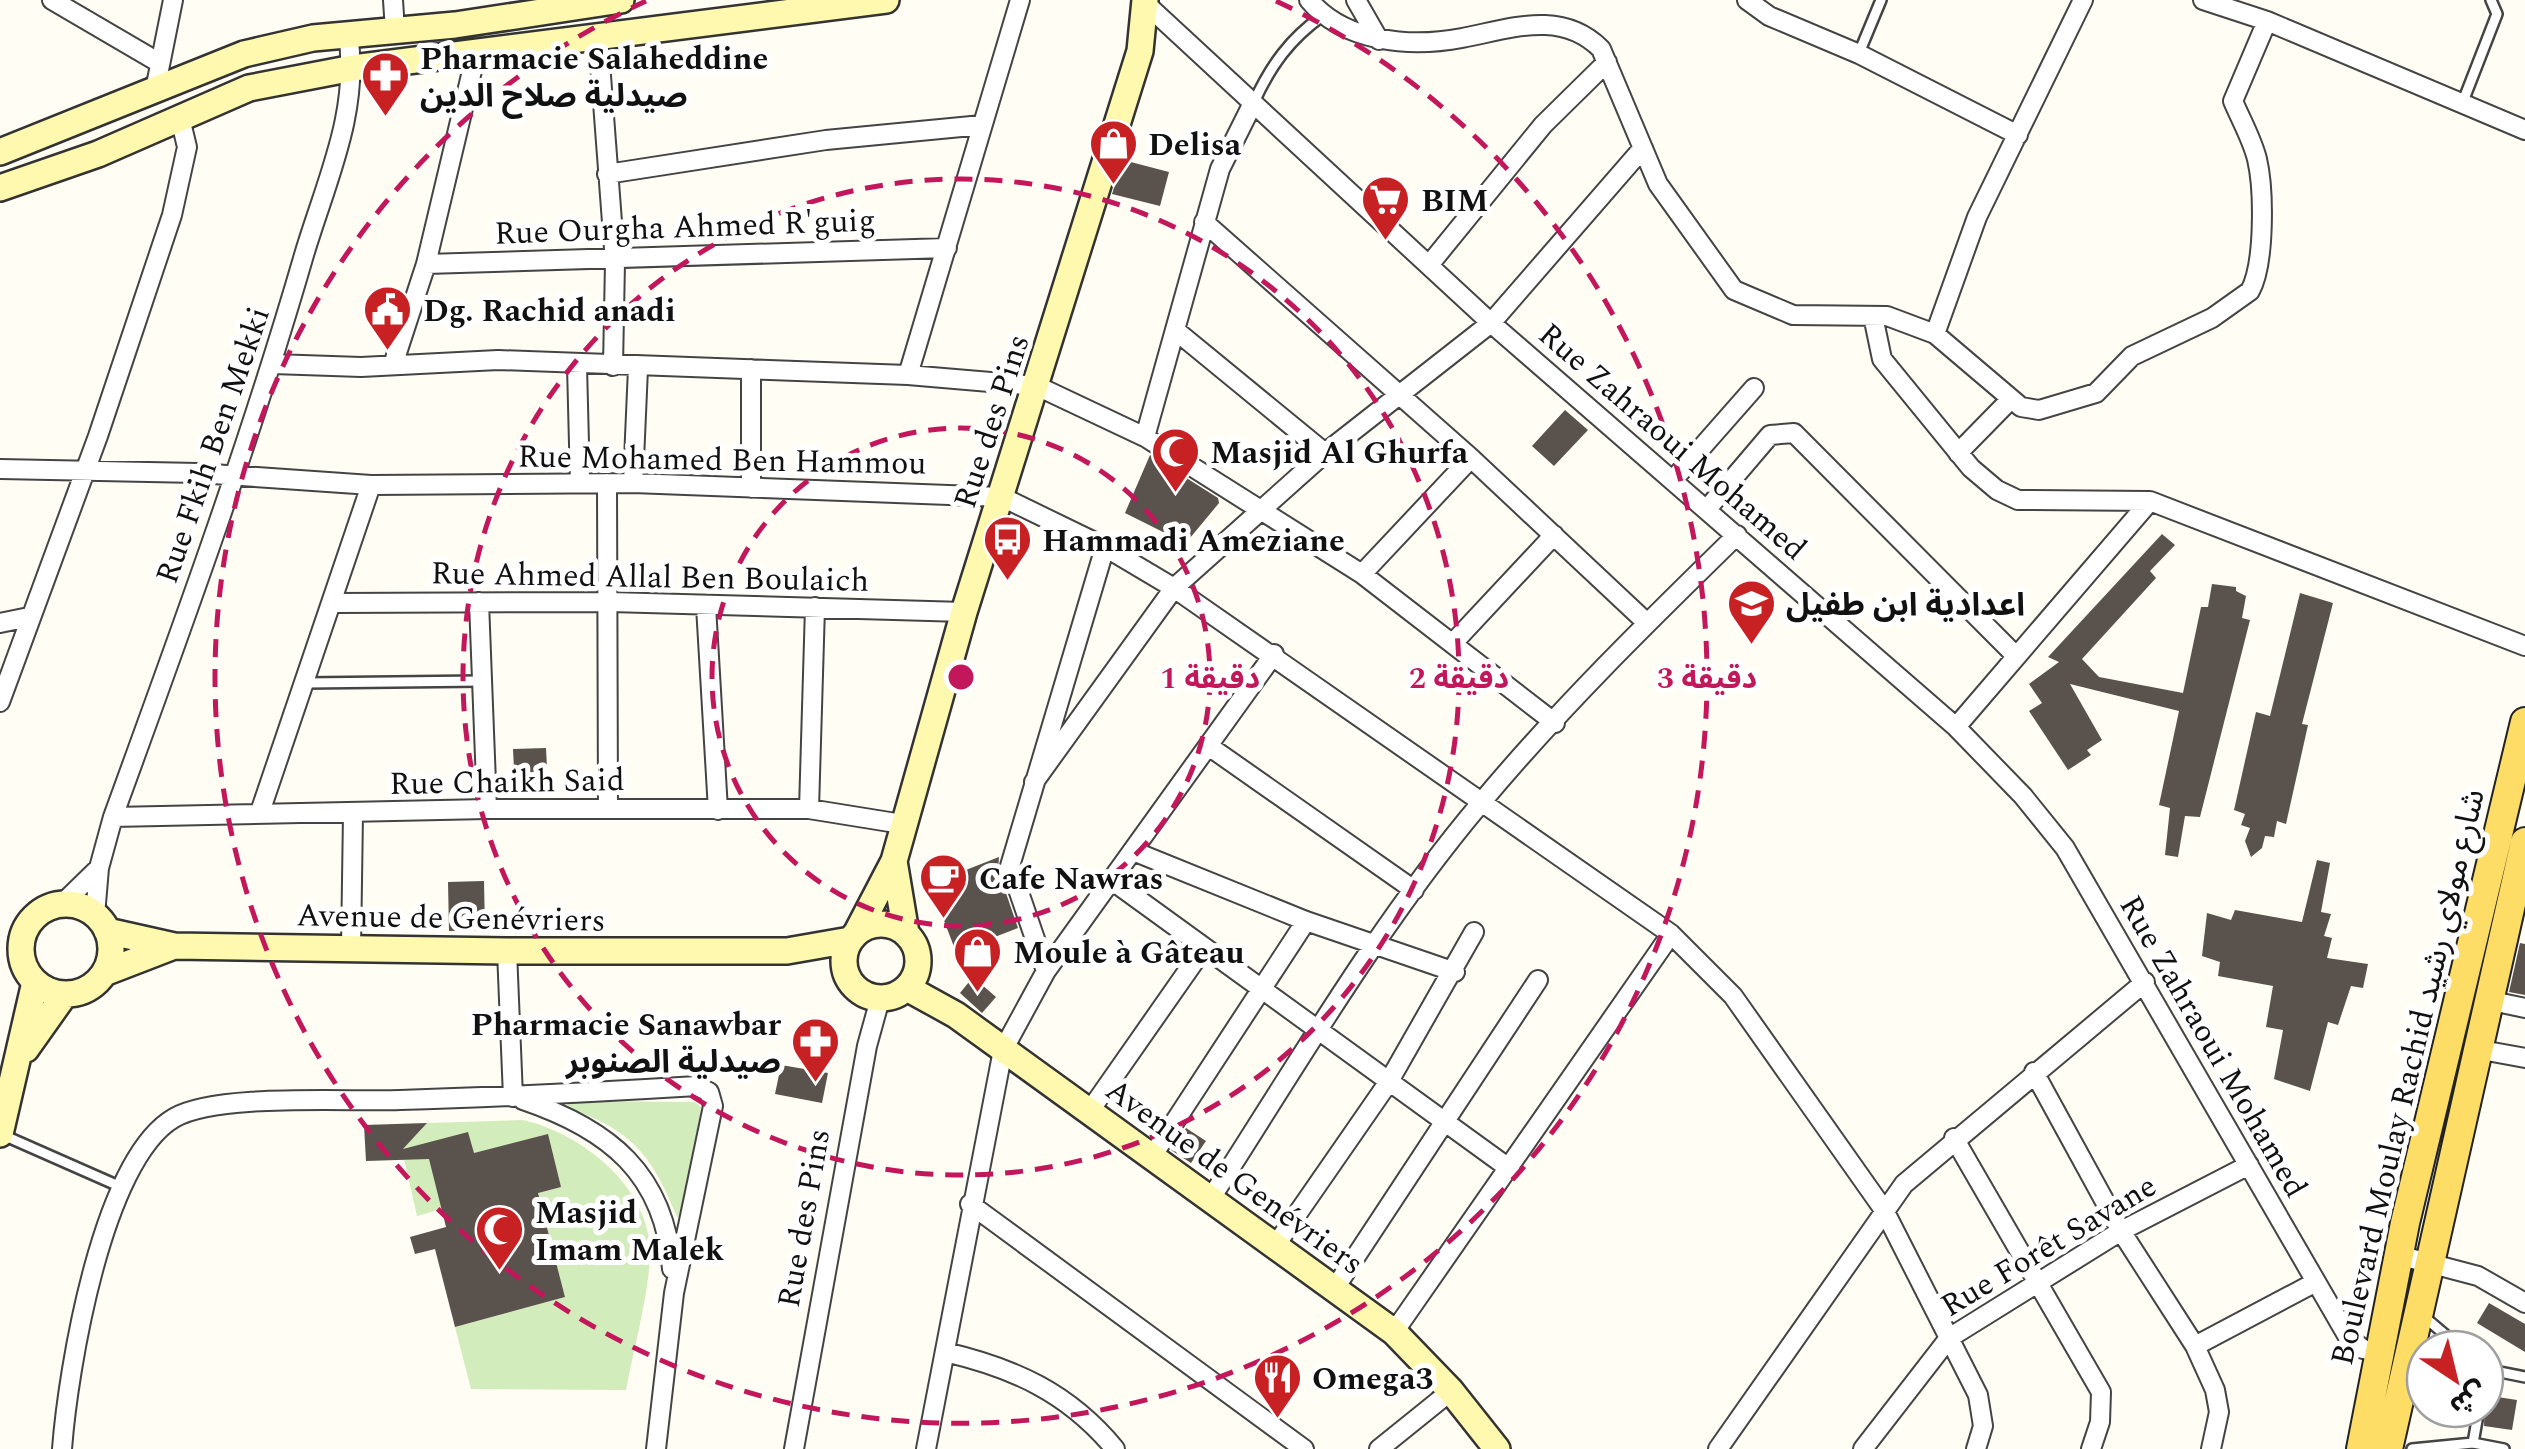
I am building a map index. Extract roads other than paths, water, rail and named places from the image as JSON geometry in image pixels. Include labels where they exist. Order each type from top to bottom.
[{"type":"main road","name":"Boulevard Moulay Rachid شارع مولاي رشيد","points":[[2361,1449],[2398,1256],[2525,722]]},
{"type":"main road","name":"Boulevard Moulay Rachid شارع مولاي رشيد","points":[[2388,1449],[2426,1266],[2525,842]]},
{"type":"street","points":[[52,0],[158,62]]},
{"type":"street","points":[[155,90],[173,0]]},
{"type":"street","points":[[393,0],[396,31]]},
{"type":"street","points":[[0,152],[244,54],[348,34],[621,0]]},
{"type":"street","points":[[0,188],[98,154],[248,88],[354,68],[886,0]]},
{"type":"street","points":[[908,375],[1020,0]]},
{"type":"street","points":[[1309,0],[1322,16],[1379,40],[1459,39],[1499,27],[1554,24],[1586,34],[1607,62],[1658,184],[1734,290],[1793,315],[1887,316],[1934,334],[2008,401],[2039,410],[2096,393],[2132,356],[2212,318],[2250,291],[2261,235],[2262,183],[2249,135],[2233,101],[2267,21]]},
{"type":"street","points":[[1356,0],[1379,40]]},
{"type":"street","points":[[1746,0],[1769,16],[1858,54],[2018,135]]},
{"type":"street","points":[[1934,334],[1977,216],[2084,0]]},
{"type":"street","points":[[2203,0],[2267,21],[2525,130]]},
{"type":"street","name":"Rue Zahraoui Mohamed","points":[[1146,2],[1490,322],[1956,727],[2023,796],[2065,848],[2348,1338],[2364,1349],[2378,1352]]},
{"type":"street","name":"Rue des Pins","points":[[854,936],[894,862],[964,612],[1140,52],[1146,2]]},
{"type":"street","name":"Rue Fkih Ben Mekki","points":[[101,923],[98,868],[113,816],[235,477],[345,127],[354,68],[348,34]]},
{"type":"street","points":[[598,36],[615,262],[613,366]]},
{"type":"street","points":[[393,365],[426,264],[476,54]]},
{"type":"street","points":[[1430,265],[1543,125],[1607,62]]},
{"type":"street","points":[[1146,437],[1220,169],[1253,103]]},
{"type":"street","points":[[0,702],[84,474],[184,174],[188,147],[180,118]]},
{"type":"street","points":[[607,174],[826,140],[982,126]]},
{"type":"street","points":[[1034,782],[1174,588],[1325,453],[1402,396],[1490,322],[1643,148]]},
{"type":"street","points":[[1204,222],[1472,458],[1648,623]]},
{"type":"street","name":"Rue Ourgha Ahmed R'guig","points":[[426,264],[615,262],[947,248]]},
{"type":"street","points":[[1873,316],[1882,359],[1958,453],[1997,490],[2018,500],[2150,501],[2525,646]]},
{"type":"street","points":[[1175,330],[1325,453]]},
{"type":"street","points":[[273,364],[393,365],[498,360],[577,366],[908,375],[1037,386],[1146,437],[1362,574],[1555,723]]},
{"type":"street","points":[[577,366],[580,483]]},
{"type":"street","points":[[633,483],[638,368]]},
{"type":"street","points":[[751,369],[751,488]]},
{"type":"street","points":[[1674,480],[1754,388]]},
{"type":"street","points":[[1958,453],[2008,401]]},
{"type":"street","points":[[1707,509],[1770,436],[1794,433],[2015,655]]},
{"type":"street","points":[[1362,574],[1472,458]]},
{"type":"street","name":"Rue Mohamed Ben Hammou","points":[[0,469],[371,485],[633,483],[1002,497],[1106,547],[1274,654],[1480,803],[1671,934],[1733,996],[1884,1210],[1971,1376],[1983,1410],[1976,1449]]},
{"type":"street","points":[[607,483],[608,808]]},
{"type":"street","points":[[260,812],[371,485]]},
{"type":"street","points":[[1956,727],[2150,501]]},
{"type":"street","points":[[1453,642],[1554,535]]},
{"type":"street","points":[[1211,1198],[1376,942],[1480,803],[1648,623],[1737,535]]},
{"type":"street","points":[[1046,971],[1010,866],[1106,547]]},
{"type":"street","points":[[479,602],[487,808]]},
{"type":"street","name":"Rue Ahmed Allal Ben Boulaich","points":[[334,603],[610,602],[964,612]]},
{"type":"street","points":[[706,606],[718,810]]},
{"type":"street","points":[[809,809],[815,607]]},
{"type":"street","points":[[0,623],[29,617]]},
{"type":"street","points":[[926,1449],[970,1204],[1003,1050],[1046,971],[1274,654]]},
{"type":"street","points":[[1210,747],[1414,890]]},
{"type":"street","name":"Rue Chaikh Said","points":[[113,816],[353,814],[487,808],[809,809],[902,824]]},
{"type":"street","points":[[351,948],[353,814]]},
{"type":"street","points":[[1132,851],[1306,921],[1455,972]]},
{"type":"street","name":"Rue des Pins","points":[[894,862],[906,934]]},
{"type":"street","name":"Rue Fkih Ben Mekki","points":[[62,904],[98,868]]},
{"type":"street","points":[[1110,878],[1445,1125],[1510,1168]]},
{"type":"street","points":[[0,975],[32,978],[66,994],[86,989],[104,973],[110,960],[101,923],[62,904],[33,918],[12,935],[32,978],[20,1058],[0,1134]]},
{"type":"street","points":[[1151,1158],[1306,921]]},
{"type":"street","name":"Avenue de Genévriers","points":[[101,923],[174,946],[787,951],[854,936]]},
{"type":"street","points":[[877,924],[906,934],[918,955],[914,978],[907,988],[880,999],[854,987],[844,970],[854,936],[877,924]]},
{"type":"street","points":[[1275,1246],[1388,1083],[1455,972],[1474,932]]},
{"type":"street","points":[[1394,1332],[1671,934]]},
{"type":"street","name":"Avenue de Genévriers","points":[[104,973],[174,946]]},
{"type":"street","points":[[1089,1112],[1204,948]]},
{"type":"street","points":[[507,951],[513,1097]]},
{"type":"street","name":"Avenue de Genévriers","points":[[787,951],[844,970]]},
{"type":"street","points":[[1335,1288],[1538,980]]},
{"type":"street","points":[[1718,1449],[1904,1184],[1954,1138],[2145,982]]},
{"type":"street","name":"Avenue de Genévriers","points":[[907,988],[956,1015],[1394,1332],[1451,1391],[1496,1449]]},
{"type":"street","points":[[20,1058],[66,994]]},
{"type":"street","name":"Rue des Pins","points":[[794,1449],[866,1046],[880,999]]},
{"type":"street","points":[[2487,1000],[2525,1008]]},
{"type":"street","points":[[2476,1049],[2525,1058]]},
{"type":"street","points":[[2034,1072],[2121,1231],[2195,1346],[2215,1390],[2219,1412],[2210,1449]]},
{"type":"street","points":[[62,1449],[70,1372],[84,1303],[122,1187],[140,1153],[173,1118],[223,1104],[513,1097],[697,1086],[709,1092],[713,1106],[674,1293],[656,1449]]},
{"type":"street","points":[[513,1097],[582,1124],[610,1142],[631,1163],[648,1186],[670,1233],[674,1293]]},
{"type":"street","points":[[1954,1138],[2101,1392],[2100,1422],[2091,1449]]},
{"type":"street","name":"Rue Forêt Savane","points":[[1862,1449],[1948,1338],[2121,1231],[2249,1164]]},
{"type":"street","points":[[970,1204],[1020,1236],[1304,1449]]},
{"type":"street","points":[[2398,1256],[2478,1276],[2525,1304]]},
{"type":"street","points":[[2195,1346],[2314,1284]]},
{"type":"street","points":[[945,1352],[992,1363],[1042,1384],[1078,1408],[1114,1449]]},
{"type":"street","points":[[1379,1449],[1451,1391]]},
{"type":"lane","points":[[1858,54],[1881,0]]},
{"type":"lane","points":[[2462,105],[2497,14],[2490,0]]},
{"type":"lane","points":[[1253,103],[1268,72],[1295,35],[1322,16]]},
{"type":"lane","points":[[305,683],[482,681]]},
{"type":"lane","points":[[0,1134],[122,1187]]},
{"type":"lane","points":[[2416,1311],[2438,1329]]},
{"type":"lane","points":[[2473,1443],[2475,1429]]},
{"type":"lane","points":[[2412,1449],[2473,1443],[2504,1449]]},
{"type":"place","name":"Pharmacie Salaheddine صيدلية صلاح الدين","points":[[385,118]]},
{"type":"place","name":"Delisa","points":[[1113,186]]},
{"type":"place","name":"BIM","points":[[1386,242]]},
{"type":"place","name":"Dg. Rachid anadi","points":[[388,352]]},
{"type":"place","name":"Masjid Al Ghurfa","points":[[1175,494]]},
{"type":"place","name":"Hammadi Ameziane","points":[[1007,582]]},
{"type":"place","name":"اعدادية ابن طفيل","points":[[1751,646]]},
{"type":"place","name":"Cafe Nawras","points":[[944,920]]},
{"type":"place","name":"Moule à Gâteau","points":[[978,994]]},
{"type":"place","name":"Pharmacie Sanawbar صيدلية الصنوبر","points":[[816,1084]]},
{"type":"place","name":"Masjid Imam Malek","points":[[500,1272]]},
{"type":"place","name":"Omega3","points":[[1277,1420]]}]
